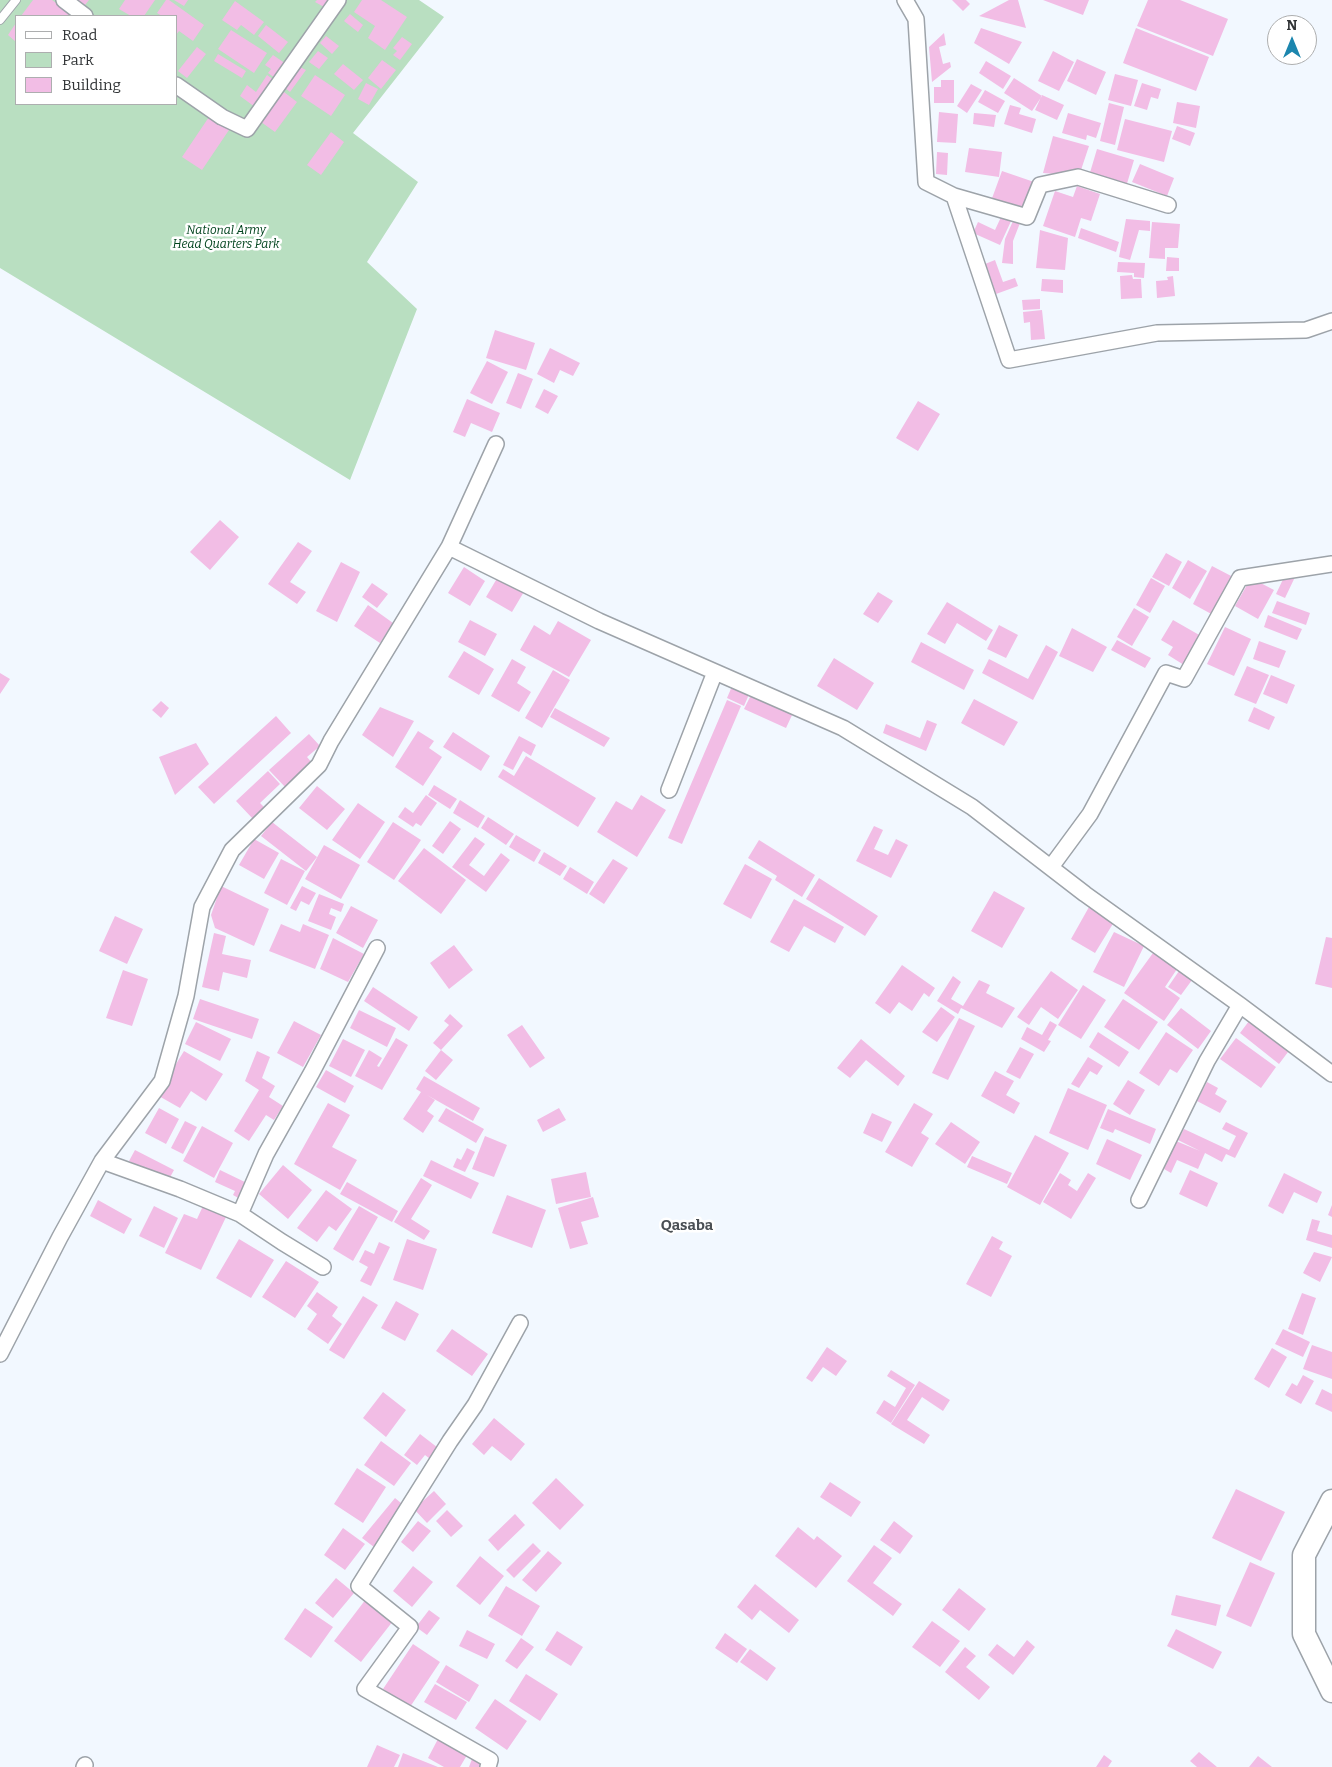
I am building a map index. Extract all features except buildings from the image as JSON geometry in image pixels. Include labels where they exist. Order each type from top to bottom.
[{"type":"street","points":[[64,0],[84,15]]},
{"type":"street","points":[[178,85],[222,117],[247,129],[338,0]]},
{"type":"street","points":[[905,0],[916,19],[926,182],[954,196],[1027,217],[1040,185],[1078,178],[1168,205]]},
{"type":"street","points":[[954,196],[1010,360],[1157,333],[1306,330],[1332,321]]},
{"type":"street","points":[[0,1354],[60,1237],[102,1161],[162,1081],[186,996],[202,907],[232,850],[319,765],[331,741],[449,547],[496,444]]},
{"type":"street","points":[[449,547],[599,621],[843,728],[972,807],[1085,894],[1240,1005],[1332,1074]]},
{"type":"street","points":[[1051,867],[1090,814],[1166,673],[1184,679],[1240,578],[1332,564]]},
{"type":"street","points":[[669,790],[715,672]]},
{"type":"street","points":[[240,1214],[266,1154],[312,1072],[377,948]]},
{"type":"street","points":[[1139,1200],[1208,1061],[1240,1005]]},
{"type":"street","points":[[102,1161],[180,1189],[240,1214],[323,1267]]},
{"type":"street","points":[[488,1767],[490,1760],[364,1690],[410,1627],[359,1586],[450,1441],[475,1405],[520,1323]]},
{"type":"street","points":[[1332,1501],[1304,1555],[1304,1634],[1332,1691]]},
{"type":"lane","points":[[0,20],[16,0]]},
{"type":"green space","name":"National Army Head Quarters Park","points":[[0,0],[419,0],[444,17],[353,133],[418,182],[367,262],[417,309],[350,480],[0,268]]},
{"type":"district","name":"Qasaba","points":[[687,1226]]}]
